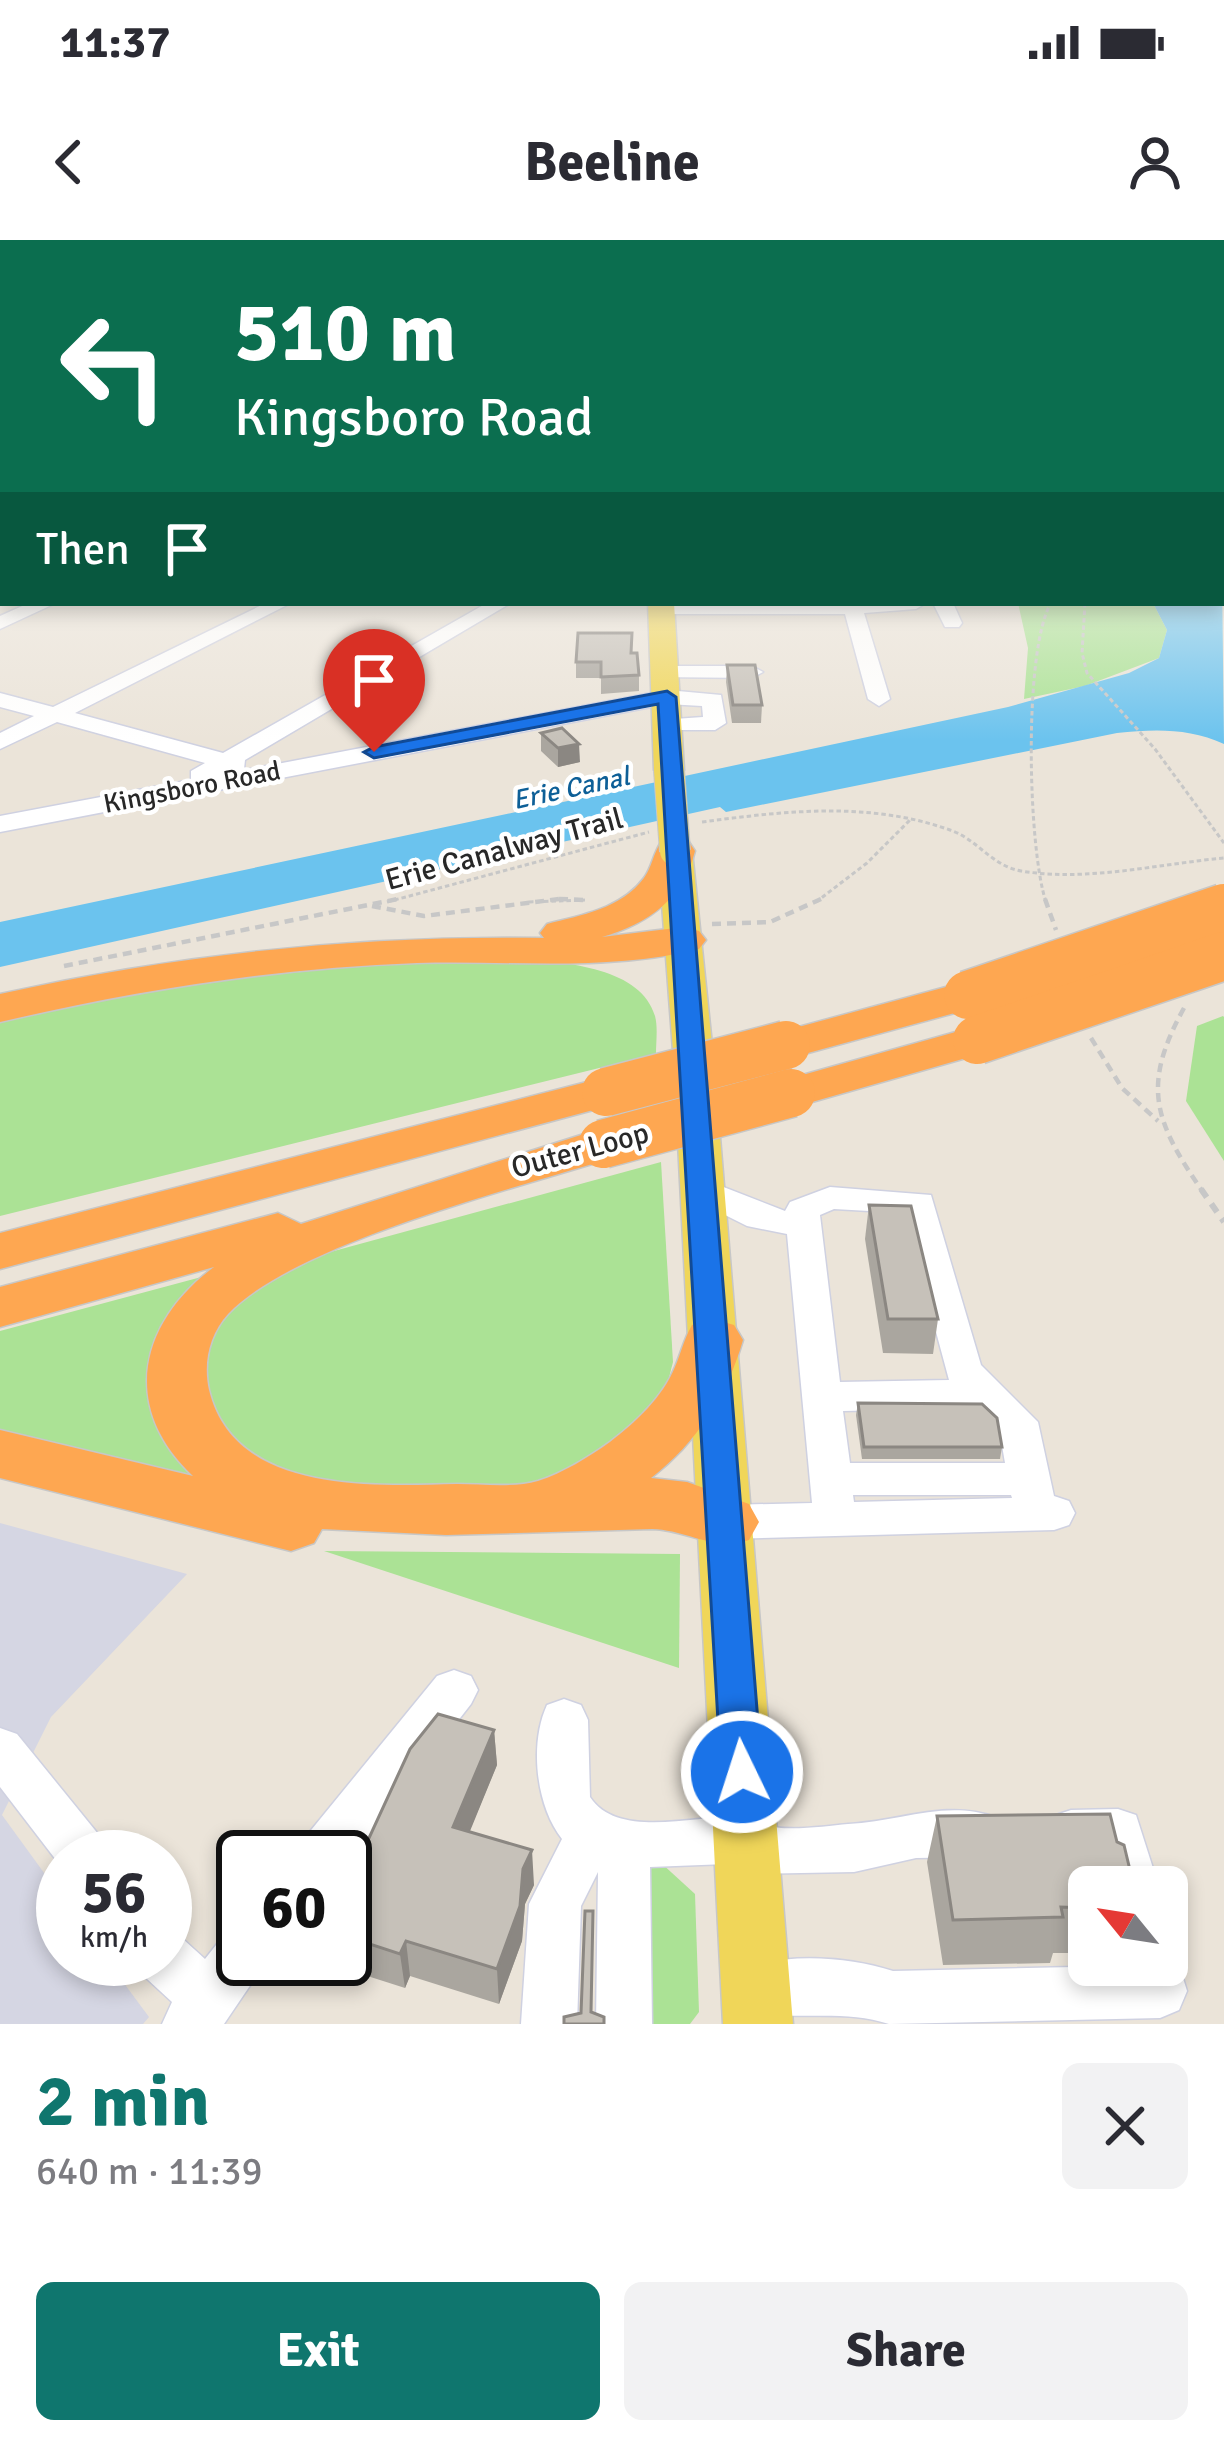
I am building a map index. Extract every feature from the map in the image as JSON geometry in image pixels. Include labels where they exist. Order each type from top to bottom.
[{"type":"highway","points":[[544,935],[601,924],[637,907],[662,884],[675,835]]},
{"type":"highway","name":"Outer Loop","points":[[973,1017],[1224,908]]},
{"type":"highway","points":[[0,996],[110,973],[264,950],[389,939],[544,935],[685,940]]},
{"type":"highway","points":[[0,1008],[143,978],[274,959],[422,950],[637,947],[685,940]]},
{"type":"highway","name":"Outer Loop","points":[[0,1306],[604,1118],[973,1017],[1224,956]]},
{"type":"highway","points":[[604,1118],[381,1215],[263,1259],[204,1304],[178,1352],[177,1390],[188,1426],[222,1466],[291,1498],[345,1505],[676,1505],[726,1522]]},
{"type":"highway","name":"Outer Loop","points":[[0,1251],[268,1180],[604,1118]]},
{"type":"highway","points":[[0,1234],[268,1180]]},
{"type":"highway","points":[[525,1507],[558,1500],[599,1481],[645,1448],[690,1397],[713,1340]]},
{"type":"highway","points":[[0,1454],[277,1522],[348,1534],[658,1535],[726,1522]]},
{"type":"main road","points":[[662,606],[757,2007]]},
{"type":"street","points":[[0,623],[39,606]]},
{"type":"street","points":[[0,742],[275,606]]},
{"type":"street","points":[[173,791],[496,606]]},
{"type":"street","points":[[726,606],[878,606]]},
{"type":"street","points":[[853,608],[879,699]]},
{"type":"street","points":[[667,721],[752,672]]},
{"type":"street","points":[[575,691],[598,710]]},
{"type":"street","points":[[0,700],[268,772]]},
{"type":"street","points":[[713,700],[711,738],[667,721],[713,700]]},
{"type":"street","name":"Kingsboro Road","points":[[0,824],[598,710],[667,721]]},
{"type":"street","points":[[703,1190],[759,1218],[804,1226]]},
{"type":"street","points":[[833,1499],[802,1210],[830,1198],[919,1203],[934,1258],[926,1276],[942,1360],[931,1400]]},
{"type":"street","points":[[822,1397],[931,1400],[1018,1422],[1040,1502]]},
{"type":"street","points":[[726,1522],[833,1499],[930,1471],[1040,1502]]},
{"type":"street","points":[[833,1499],[1040,1502]]},
{"type":"street","points":[[343,1830],[454,1690]]},
{"type":"street","points":[[564,1720],[570,1814],[608,1838],[854,1848],[916,1834],[1118,1832],[1127,1866]]},
{"type":"street","points":[[0,1749],[64,1830]]},
{"type":"street","points":[[586,1993],[608,1838]]},
{"type":"street","points":[[586,1993],[560,1891],[608,1838]]},
{"type":"street","points":[[182,1986],[199,2011],[218,1986]]},
{"type":"street","points":[[757,2007],[860,1987],[893,1998],[1160,1991],[1159,1986]]},
{"type":"path","points":[[1050,606],[1041,620],[1033,696],[1036,873],[1224,858]]},
{"type":"path","points":[[1085,606],[1082,660],[1093,680],[1142,734],[1224,843]]},
{"type":"path","name":"Erie Canalway Trail","points":[[64,966],[357,910],[675,835],[827,808],[872,810],[954,831],[975,840],[1005,867],[1036,873]]},
{"type":"path","points":[[1190,1000],[1172,1030],[1153,1096],[1171,1145],[1224,1222]]},
{"type":"shaded area","points":[[0,1523],[187,1574],[51,1717],[2,1815],[36,1862],[36,1986],[126,1986],[149,2017],[143,2024],[0,2024]]},
{"type":"green space","points":[[1019,606],[1155,606],[1167,630],[1159,658],[1085,686],[1024,699],[1028,648]]},
{"type":"green space","points":[[429,961],[556,962],[619,978],[642,994],[655,1016],[656,1054],[0,1216],[0,1020],[240,973]]},
{"type":"green space","points":[[1223,1016],[1224,1161],[1186,1101],[1197,1026]]},
{"type":"green space","points":[[661,1162],[673,1362],[664,1397],[647,1427],[537,1486],[316,1483],[237,1450],[203,1392],[206,1342],[221,1318],[246,1295],[301,1260]]},
{"type":"green space","points":[[220,1272],[198,1293],[218,1485],[0,1436],[0,1331]]},
{"type":"green space","points":[[324,1551],[680,1554],[679,1668]]},
{"type":"green space","points":[[660,1862],[695,1894],[699,2012],[690,2024],[645,2024],[646,1864]]},
{"type":"water","points":[[1155,606],[1222,606],[1224,744],[1172,731],[1117,733],[726,812],[720,807],[0,967],[0,922],[1008,707],[1129,673],[1159,658],[1167,630]]},
{"type":"building","points":[[578,633],[632,633],[631,653],[637,653],[639,675],[601,677],[601,662],[576,662]]},
{"type":"building","points":[[727,665],[755,665],[762,705],[733,705]]},
{"type":"building","points":[[562,728],[579,744],[558,748],[541,733]]},
{"type":"building","points":[[869,1205],[911,1206],[938,1319],[888,1319]]},
{"type":"building","points":[[858,1403],[982,1404],[997,1418],[1002,1447],[864,1447]]},
{"type":"building","points":[[438,1714],[494,1730],[453,1827],[532,1850],[523,1869],[520,1906],[497,1969],[406,1941],[400,1954],[372,1945],[372,1831],[410,1749]]},
{"type":"building","points":[[1110,1814],[1129,1866],[1068,1866],[1068,1907],[1061,1907],[1063,1917],[953,1920],[937,1816]]},
{"type":"building","points":[[585,1911],[593,1911],[591,2012],[604,2017],[604,2024],[564,2024],[564,2017],[581,2013]]},
{"type":"route","points":[[374,752],[667,697],[742,1772]]},
{"type":"water label","name":"Erie Canal","points":[[571,788]]}]
